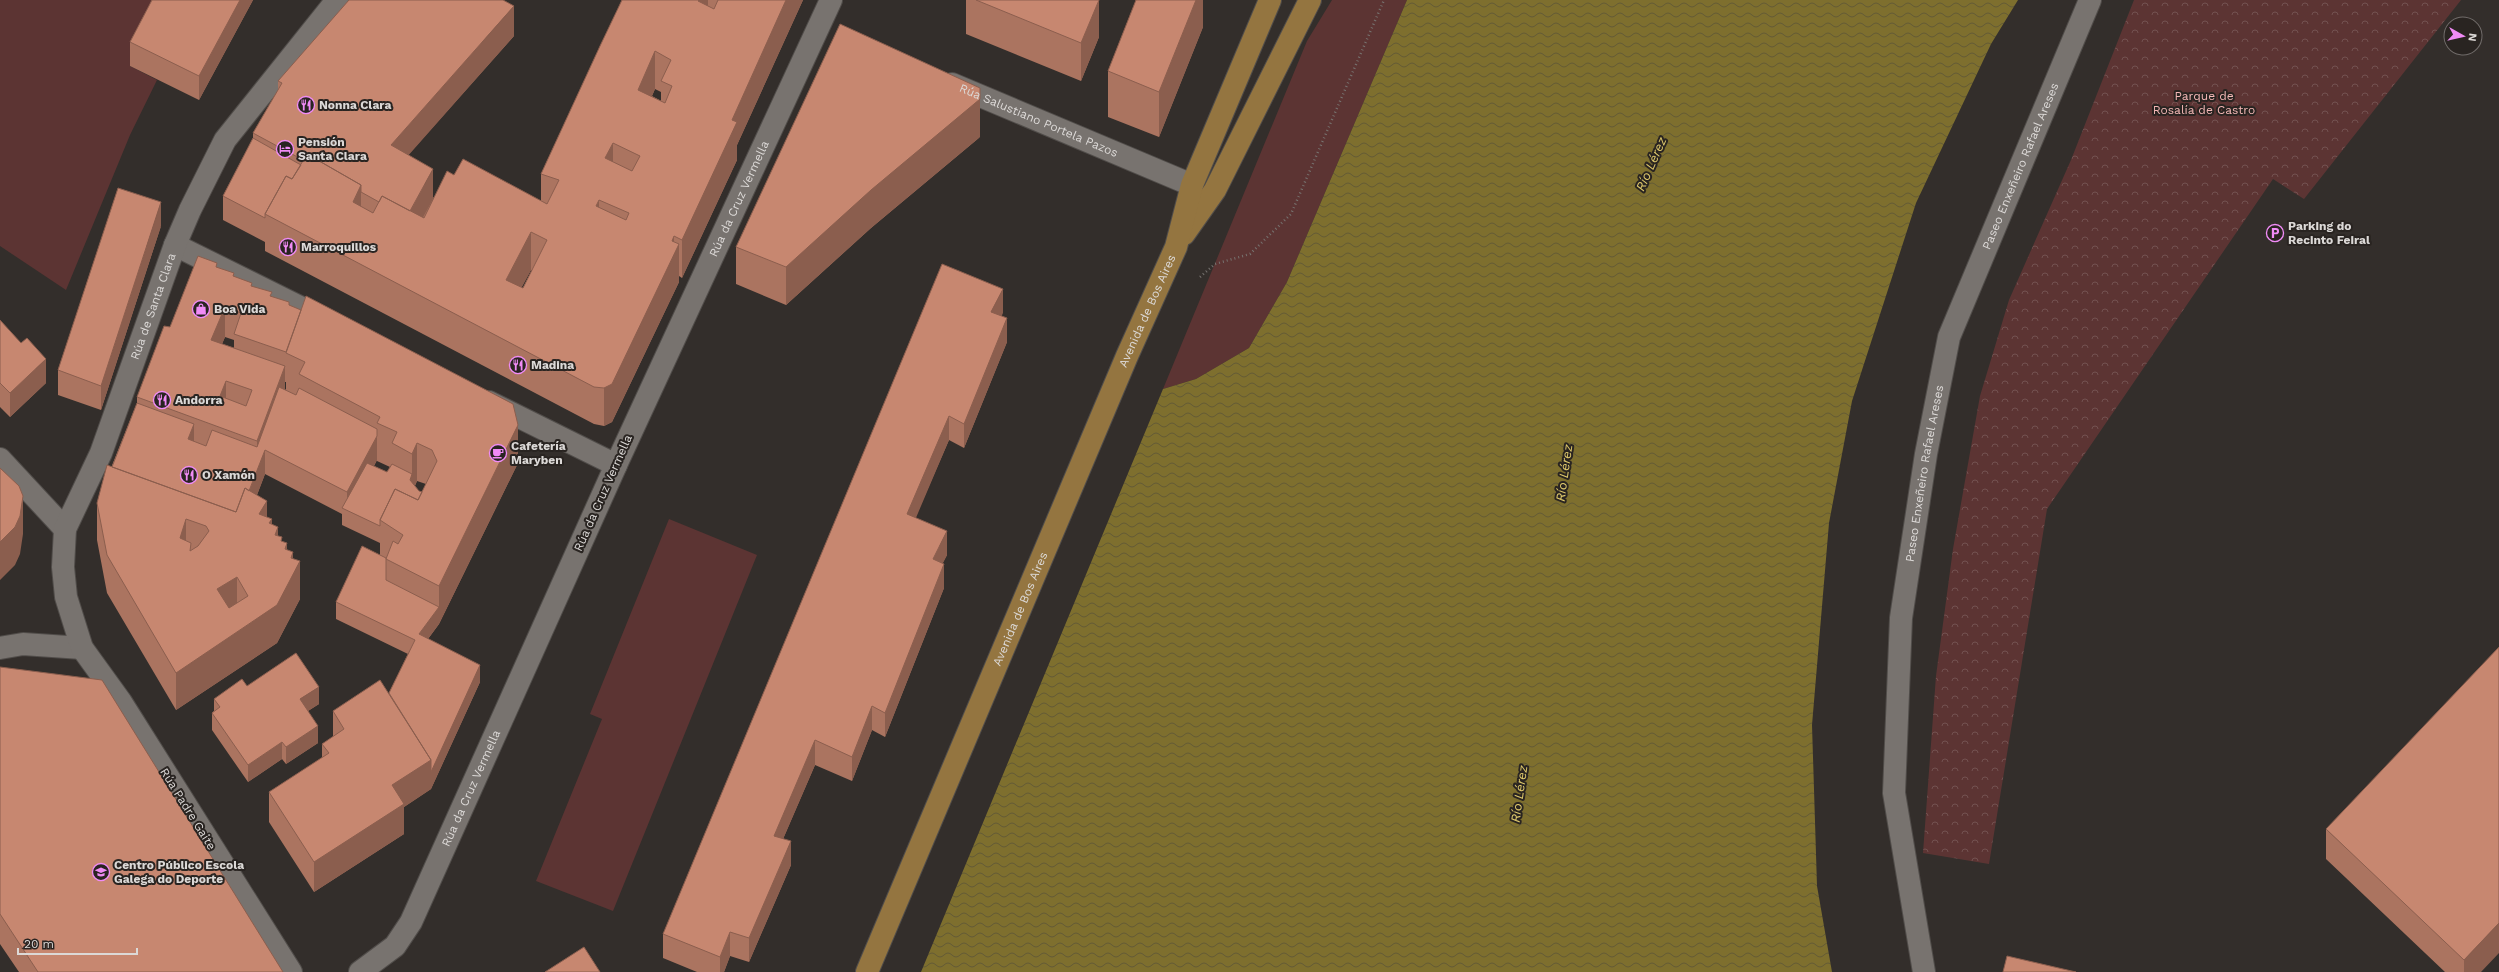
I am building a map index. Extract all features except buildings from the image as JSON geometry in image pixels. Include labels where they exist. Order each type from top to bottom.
[{"type":"main road","name":"Avenida de Bos Aires","points":[[1176,247],[1192,185],[1270,0]]},
{"type":"main road","name":"Avenida de Bos Aires","points":[[867,972],[1127,356],[1176,247],[1214,190],[1310,0]]},
{"type":"street","name":"Rúa de Santa Clara","points":[[82,648],[66,597],[63,567],[65,529],[101,453],[175,245],[225,140],[336,0]]},
{"type":"street","name":"Rúa da Cruz Vermella","points":[[360,972],[395,946],[412,922],[616,464],[831,0]]},
{"type":"street","name":"Paseo Enxeñeiro Rafael Areses","points":[[1924,972],[1894,793],[1901,618],[1926,454],[1949,337],[2090,0]]},
{"type":"street","points":[[818,28],[840,37]]},
{"type":"street","name":"Rúa Salustiano Portela Pazos","points":[[935,77],[1192,185]]},
{"type":"street","points":[[175,245],[348,332]]},
{"type":"street","points":[[470,392],[616,464]]},
{"type":"street","points":[[0,458],[65,529]]},
{"type":"street","points":[[0,648],[23,644],[82,648]]},
{"type":"street","name":"Rúa Padre Gaite","points":[[82,648],[121,702],[291,972]]},
{"type":"path","points":[[1198,278],[1215,264],[1250,254],[1291,214],[1384,0]]},
{"type":"green space","points":[[0,0],[162,0],[130,66],[157,80],[130,135],[66,290],[0,246]]},
{"type":"green space","points":[[1332,0],[1407,0],[1287,282],[1249,348],[1196,379],[1163,389],[1307,41]]},
{"type":"green space","name":"Parque de Rosalía de Castro","points":[[2134,0],[2461,0],[2448,16],[2443,16],[2443,23],[2304,199],[2273,179],[2047,509],[1989,864],[1923,853],[1936,676],[1953,549],[1980,396],[2009,300],[2071,160]]},
{"type":"green space","points":[[669,519],[757,555],[613,911],[536,881],[602,719],[590,714]]},
{"type":"water","name":"Río Lérez","points":[[1407,0],[2018,0],[1991,44],[1916,203],[1852,401],[1829,523],[1812,725],[1817,886],[1832,972],[921,972],[1163,389],[1196,379],[1249,348],[1287,282]]},
{"type":"place","name":"Nonna Clara","points":[[306,105]]},
{"type":"place","name":"Pensión Santa Clara","points":[[285,149]]},
{"type":"place","name":"Parking do Recinto Feiral","points":[[2275,233]]},
{"type":"place","name":"Marroquillos","points":[[288,247]]},
{"type":"place","name":"Boa Vida","points":[[201,309]]},
{"type":"place","name":"Madina","points":[[518,365]]},
{"type":"place","name":"Andorra","points":[[162,400]]},
{"type":"place","name":"Cafetería Maryben","points":[[498,453]]},
{"type":"place","name":"O Xamón","points":[[189,475]]},
{"type":"place","name":"Centro Público Escola Galega do Deporte","points":[[101,872]]}]
